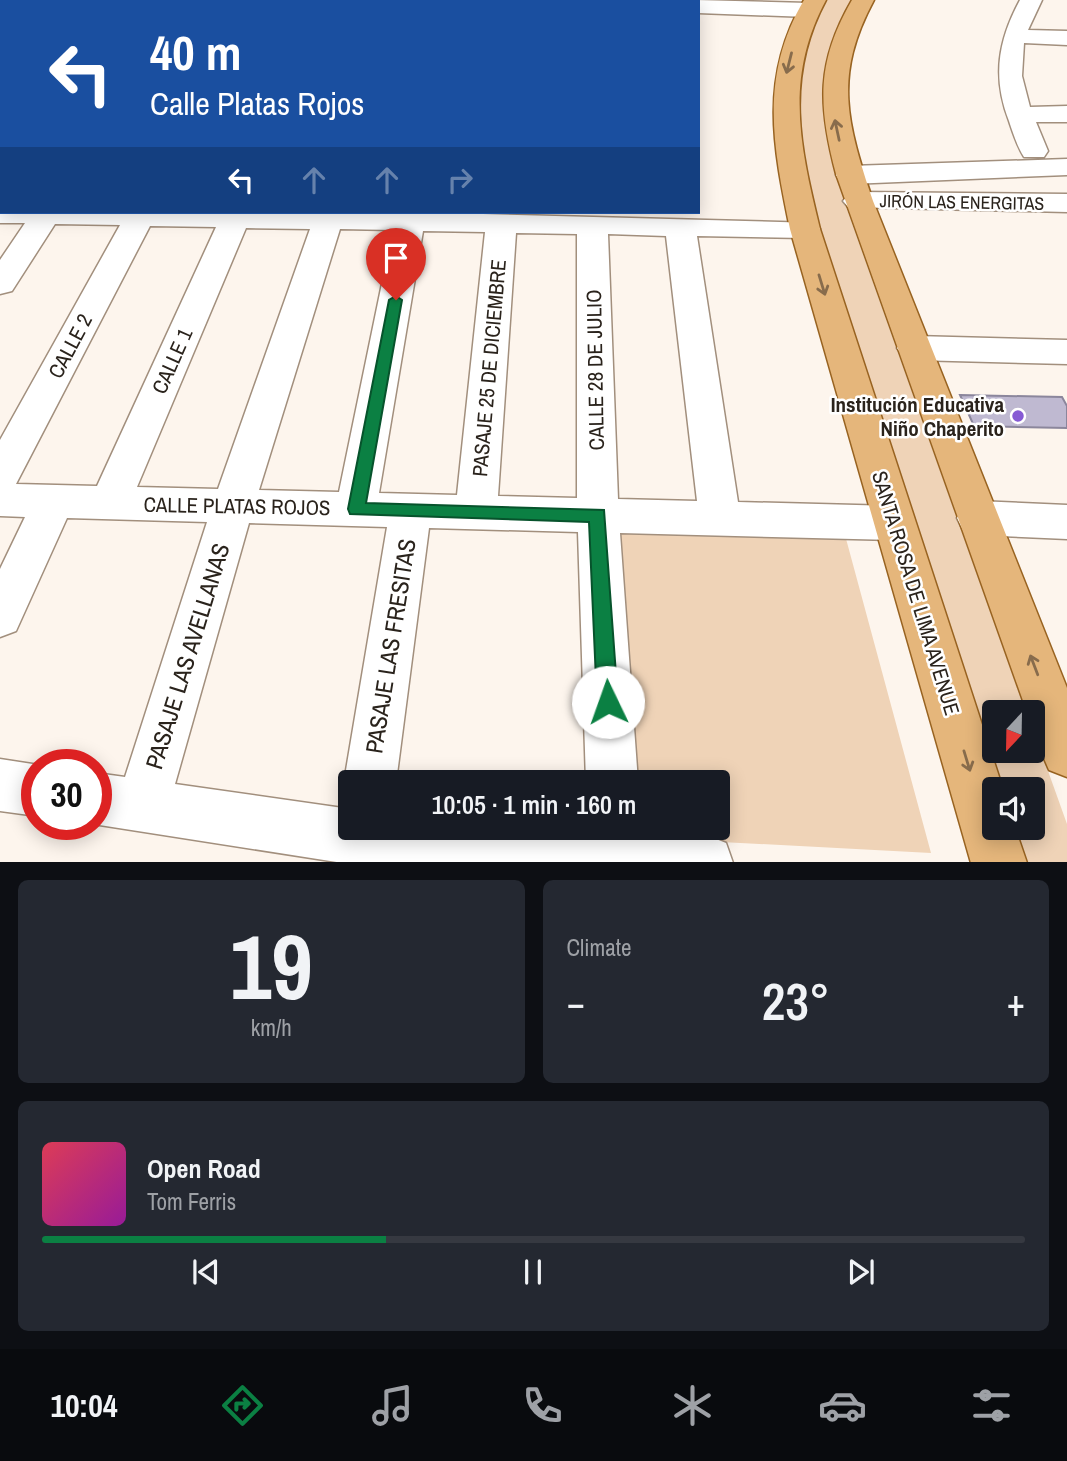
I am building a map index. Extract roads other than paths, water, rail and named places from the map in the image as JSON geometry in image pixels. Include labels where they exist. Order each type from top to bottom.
[{"type":"main road","points":[[863,0],[844,32],[834,80],[834,115],[854,188],[1067,752]]},
{"type":"main road","name":"SANTA ROSA DE LIMA AVENUE","points":[[808,11],[786,74],[785,118],[792,173],[805,229],[999,862]]},
{"type":"street","points":[[1031,0],[1009,51],[1008,71],[1019,115],[1034,151]]},
{"type":"street","points":[[700,6],[808,11]]},
{"type":"street","points":[[700,17],[776,19],[808,11]]},
{"type":"street","points":[[1014,36],[1067,38]]},
{"type":"street","points":[[1019,115],[1067,114]]},
{"type":"street","points":[[854,188],[1067,167]]},
{"type":"street","name":"JIRÓN LAS ENERGITAS","points":[[854,188],[1067,203]]},
{"type":"street","points":[[0,214],[805,229]]},
{"type":"street","points":[[0,284],[46,215]]},
{"type":"street","name":"CALLE 2","points":[[0,476],[140,217]]},
{"type":"street","name":"CALLE 1","points":[[110,503],[235,218]]},
{"type":"street","name":"PASAJE LAS AVELLANAS","points":[[119,803],[233,506],[328,220]]},
{"type":"street","points":[[356,509],[410,221]]},
{"type":"street","name":"PASAJE 25 DE DICIEMBRE","points":[[476,512],[502,223]]},
{"type":"street","name":"CALLE 28 DE JULIO","points":[[592,225],[598,515],[611,770]]},
{"type":"street","points":[[680,226],[720,519]]},
{"type":"street","points":[[915,348],[1067,352]]},
{"type":"street","name":"CALLE PLATAS ROJOS","points":[[0,500],[894,523]]},
{"type":"street","points":[[0,617],[53,502]]},
{"type":"street","name":"PASAJE LAS FRESITAS","points":[[372,770],[411,510]]},
{"type":"street","points":[[978,518],[1067,522]]},
{"type":"street","points":[[0,785],[21,788]]},
{"type":"street","points":[[119,803],[338,830]]},
{"type":"street","points":[[458,840],[650,854]]},
{"type":"place","name":"Institución Educativa Niño Chaperito","points":[[1018,416]]}]
